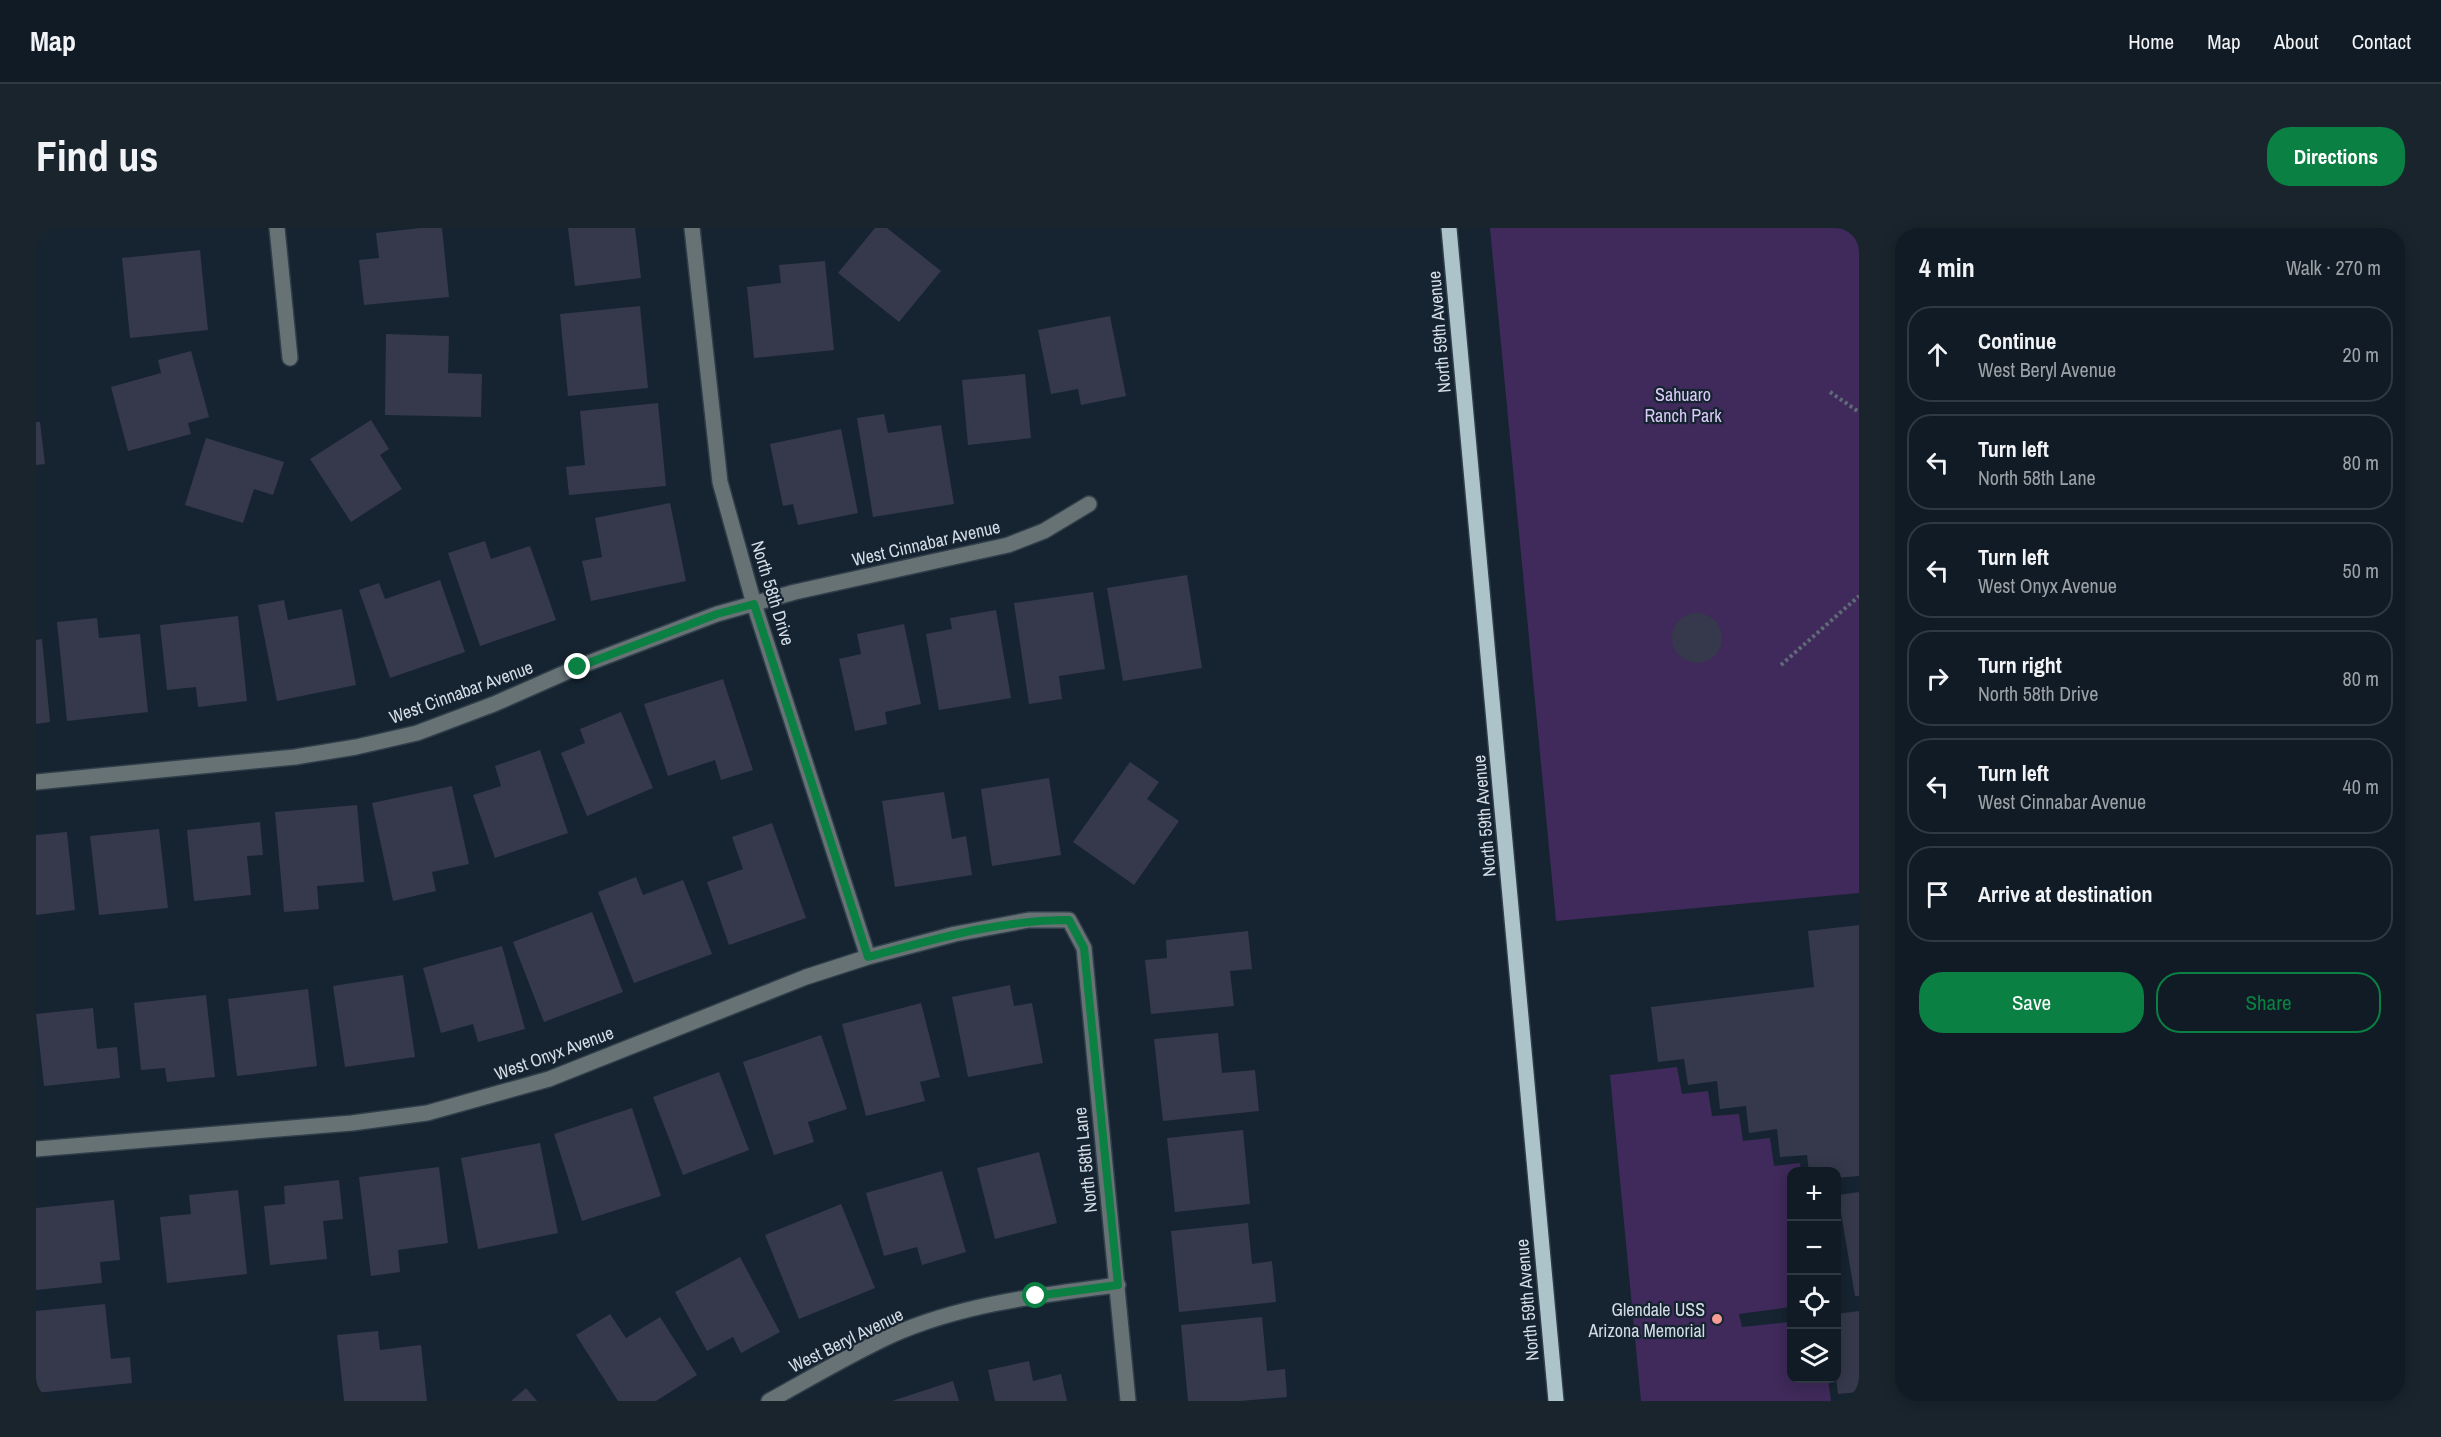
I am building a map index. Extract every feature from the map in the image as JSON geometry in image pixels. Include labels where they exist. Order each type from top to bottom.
[{"type":"main road","name":"North 59th Avenue","points":[[1449,228],[1556,1401]]},
{"type":"street","points":[[277,228],[290,358]]},
{"type":"street","name":"North 58th Drive","points":[[692,228],[720,482],[754,604],[868,957]]},
{"type":"street","name":"West Cinnabar Avenue","points":[[36,782],[295,757],[356,747],[417,733],[717,614],[795,592],[1008,545],[1044,531],[1089,504]]},
{"type":"street","name":"West Onyx Avenue","points":[[36,1149],[352,1123],[427,1113],[549,1079],[806,977],[868,957],[955,934],[1029,920],[1069,920]]},
{"type":"street","name":"North 58th Lane","points":[[1069,920],[1084,948],[1128,1401]]},
{"type":"street","name":"West Beryl Avenue","points":[[769,1401],[891,1336],[958,1312],[1036,1296],[1118,1285]]},
{"type":"path","points":[[1830,392],[1859,412]]},
{"type":"path","points":[[1781,665],[1859,596]]},
{"type":"green space","name":"Sahuaro Ranch Park","points":[[1490,228],[1859,228],[1859,893],[1556,921]]},
{"type":"green space","points":[[1677,1067],[1682,1094],[1708,1091],[1712,1116],[1739,1114],[1743,1141],[1770,1138],[1774,1166],[1800,1163],[1800,1167],[1787,1167],[1787,1308],[1739,1314],[1742,1327],[1787,1322],[1787,1383],[1829,1383],[1831,1401],[1641,1401],[1610,1075]]},
{"type":"building","points":[[442,228],[449,297],[364,305],[359,260],[379,258],[376,233]]},
{"type":"building","points":[[568,228],[635,228],[641,278],[575,286]]},
{"type":"building","points":[[875,228],[887,228],[941,271],[899,322],[838,273]]},
{"type":"building","points":[[200,250],[208,330],[130,338],[122,258]]},
{"type":"building","points":[[825,261],[834,350],[754,358],[747,287],[781,283],[779,265]]},
{"type":"building","points":[[640,306],[648,388],[568,396],[560,314]]},
{"type":"building","points":[[1110,316],[1126,396],[1081,405],[1078,389],[1051,394],[1038,330]]},
{"type":"building","points":[[386,334],[449,336],[448,373],[482,374],[481,417],[385,415]]},
{"type":"building","points":[[191,351],[209,417],[188,423],[191,434],[128,451],[111,387],[161,373],[158,360]]},
{"type":"building","points":[[1025,374],[1031,438],[968,445],[962,380]]},
{"type":"building","points":[[658,403],[666,486],[569,495],[566,467],[585,465],[580,411]]},
{"type":"building","points":[[884,414],[888,433],[941,425],[954,504],[873,517],[857,418]]},
{"type":"building","points":[[371,420],[389,449],[380,455],[402,489],[351,522],[310,459]]},
{"type":"building","points":[[36,422],[40,422],[45,464],[36,465]]},
{"type":"building","points":[[841,429],[858,513],[798,525],[793,504],[783,506],[770,444]]},
{"type":"building","points":[[206,438],[284,462],[273,495],[254,489],[243,523],[185,505]]},
{"type":"building","points":[[670,503],[686,581],[591,601],[582,561],[602,557],[595,518]]},
{"type":"building","points":[[485,541],[491,559],[530,546],[556,620],[480,646],[448,553]]},
{"type":"building","points":[[1187,575],[1202,668],[1123,681],[1107,588]]},
{"type":"building","points":[[440,580],[465,652],[390,678],[359,590],[379,583],[385,599]]},
{"type":"building","points":[[1093,592],[1105,669],[1059,676],[1062,699],[1029,704],[1014,603]]},
{"type":"building","points":[[284,600],[288,620],[342,609],[356,685],[277,701],[258,605]]},
{"type":"building","points":[[996,610],[1011,698],[939,710],[926,634],[952,629],[950,618]]},
{"type":"building","points":[[1692,613],[1702,613],[1715,620],[1722,633],[1722,643],[1715,656],[1702,663],[1692,663],[1683,659],[1676,652],[1672,643],[1672,633],[1676,624],[1683,617]]},
{"type":"building","points":[[238,616],[247,701],[198,707],[196,687],[167,690],[160,625]]},
{"type":"building","points":[[97,618],[99,638],[140,634],[148,712],[67,721],[57,622]]},
{"type":"building","points":[[904,624],[921,704],[885,712],[887,724],[855,731],[839,659],[861,654],[857,634]]},
{"type":"building","points":[[42,639],[50,722],[36,724],[36,640]]},
{"type":"building","points":[[723,679],[753,770],[721,780],[715,760],[668,776],[644,704]]},
{"type":"building","points":[[621,712],[653,788],[587,816],[561,753],[585,743],[580,729]]},
{"type":"building","points":[[540,750],[568,833],[495,858],[473,795],[501,786],[495,766]]},
{"type":"building","points":[[1130,762],[1159,782],[1147,799],[1179,821],[1134,885],[1073,842]]},
{"type":"building","points":[[1049,778],[1061,855],[992,866],[981,789]]},
{"type":"building","points":[[452,786],[469,864],[432,872],[436,891],[393,901],[372,803]]},
{"type":"building","points":[[944,792],[952,839],[966,836],[972,875],[895,887],[882,801]]},
{"type":"building","points":[[357,805],[364,882],[317,886],[319,909],[284,912],[275,812]]},
{"type":"building","points":[[260,822],[263,855],[247,856],[251,895],[194,901],[187,830]]},
{"type":"building","points":[[772,823],[806,918],[729,945],[707,882],[743,869],[732,837]]},
{"type":"building","points":[[159,829],[168,908],[99,915],[90,836]]},
{"type":"building","points":[[67,832],[75,910],[36,915],[36,835]]},
{"type":"building","points":[[636,877],[643,895],[683,880],[712,954],[634,983],[598,892]]},
{"type":"building","points":[[592,912],[623,992],[544,1022],[513,942]]},
{"type":"building","points":[[1859,925],[1859,1176],[1841,1178],[1841,1167],[1808,1167],[1807,1155],[1780,1157],[1777,1129],[1749,1133],[1746,1106],[1720,1109],[1717,1081],[1688,1085],[1684,1059],[1658,1062],[1651,1007],[1814,987],[1808,931]]},
{"type":"building","points":[[1248,931],[1252,969],[1230,971],[1234,1006],[1151,1014],[1145,960],[1167,958],[1166,940]]},
{"type":"building","points":[[502,946],[525,1029],[478,1042],[473,1024],[441,1033],[423,968]]},
{"type":"building","points":[[403,975],[415,1057],[345,1067],[333,986]]},
{"type":"building","points":[[1010,985],[1014,1006],[1032,1003],[1043,1063],[968,1077],[952,997]]},
{"type":"building","points":[[308,989],[317,1066],[237,1076],[228,999]]},
{"type":"building","points":[[206,995],[215,1077],[167,1082],[165,1068],[141,1070],[134,1003]]},
{"type":"building","points":[[921,1003],[940,1077],[920,1082],[925,1101],[866,1116],[842,1024]]},
{"type":"building","points":[[93,1008],[97,1049],[117,1047],[120,1078],[44,1086],[36,1014]]},
{"type":"building","points":[[1218,1033],[1222,1073],[1255,1070],[1259,1111],[1163,1121],[1154,1039]]},
{"type":"building","points":[[821,1035],[847,1109],[808,1122],[814,1142],[774,1155],[743,1062]]},
{"type":"building","points":[[719,1072],[749,1150],[683,1175],[653,1097]]},
{"type":"building","points":[[632,1108],[661,1196],[582,1221],[554,1134]]},
{"type":"building","points":[[1243,1130],[1250,1204],[1175,1212],[1167,1138]]},
{"type":"building","points":[[540,1143],[558,1233],[478,1249],[461,1158]]},
{"type":"building","points":[[1039,1152],[1057,1223],[995,1239],[977,1168]]},
{"type":"building","points":[[439,1167],[448,1243],[398,1250],[400,1272],[371,1276],[359,1177]]},
{"type":"building","points":[[942,1171],[966,1252],[922,1265],[917,1247],[884,1256],[866,1193]]},
{"type":"building","points":[[339,1180],[343,1219],[323,1221],[327,1259],[270,1265],[264,1206],[285,1204],[284,1186]]},
{"type":"building","points":[[238,1190],[247,1274],[167,1283],[160,1217],[191,1214],[189,1195]]},
{"type":"building","points":[[1859,1192],[1859,1296],[1855,1296],[1841,1213],[1841,1195]]},
{"type":"building","points":[[114,1200],[120,1260],[100,1262],[102,1283],[36,1290],[36,1208]]},
{"type":"building","points":[[841,1204],[875,1288],[799,1319],[765,1235]]},
{"type":"building","points":[[1248,1223],[1252,1264],[1272,1261],[1276,1302],[1179,1312],[1171,1231]]},
{"type":"building","points":[[740,1257],[780,1332],[741,1353],[733,1337],[707,1351],[675,1292]]},
{"type":"building","points":[[105,1304],[111,1359],[130,1357],[132,1383],[36,1393],[36,1311]]},
{"type":"building","points":[[1859,1311],[1859,1392],[1838,1394],[1837,1383],[1841,1383],[1841,1313]]},
{"type":"building","points":[[610,1314],[626,1338],[660,1317],[697,1375],[656,1401],[618,1401],[576,1335]]},
{"type":"building","points":[[1262,1317],[1267,1371],[1285,1369],[1287,1397],[1241,1401],[1188,1401],[1181,1325]]},
{"type":"building","points":[[378,1331],[380,1350],[421,1345],[427,1401],[344,1401],[337,1335]]},
{"type":"building","points":[[1029,1361],[1033,1381],[1061,1374],[1067,1401],[995,1401],[988,1370]]},
{"type":"building","points":[[953,1381],[959,1401],[892,1401]]},
{"type":"building","points":[[526,1388],[537,1401],[511,1401]]},
{"type":"place","name":"Glendale USS Arizona Memorial","points":[[1717,1319]]},
{"type":"route","points":[[578,667],[717,614],[754,604],[868,957],[955,934],[1029,920],[1069,920],[1084,948],[1118,1285],[1036,1296]]}]
